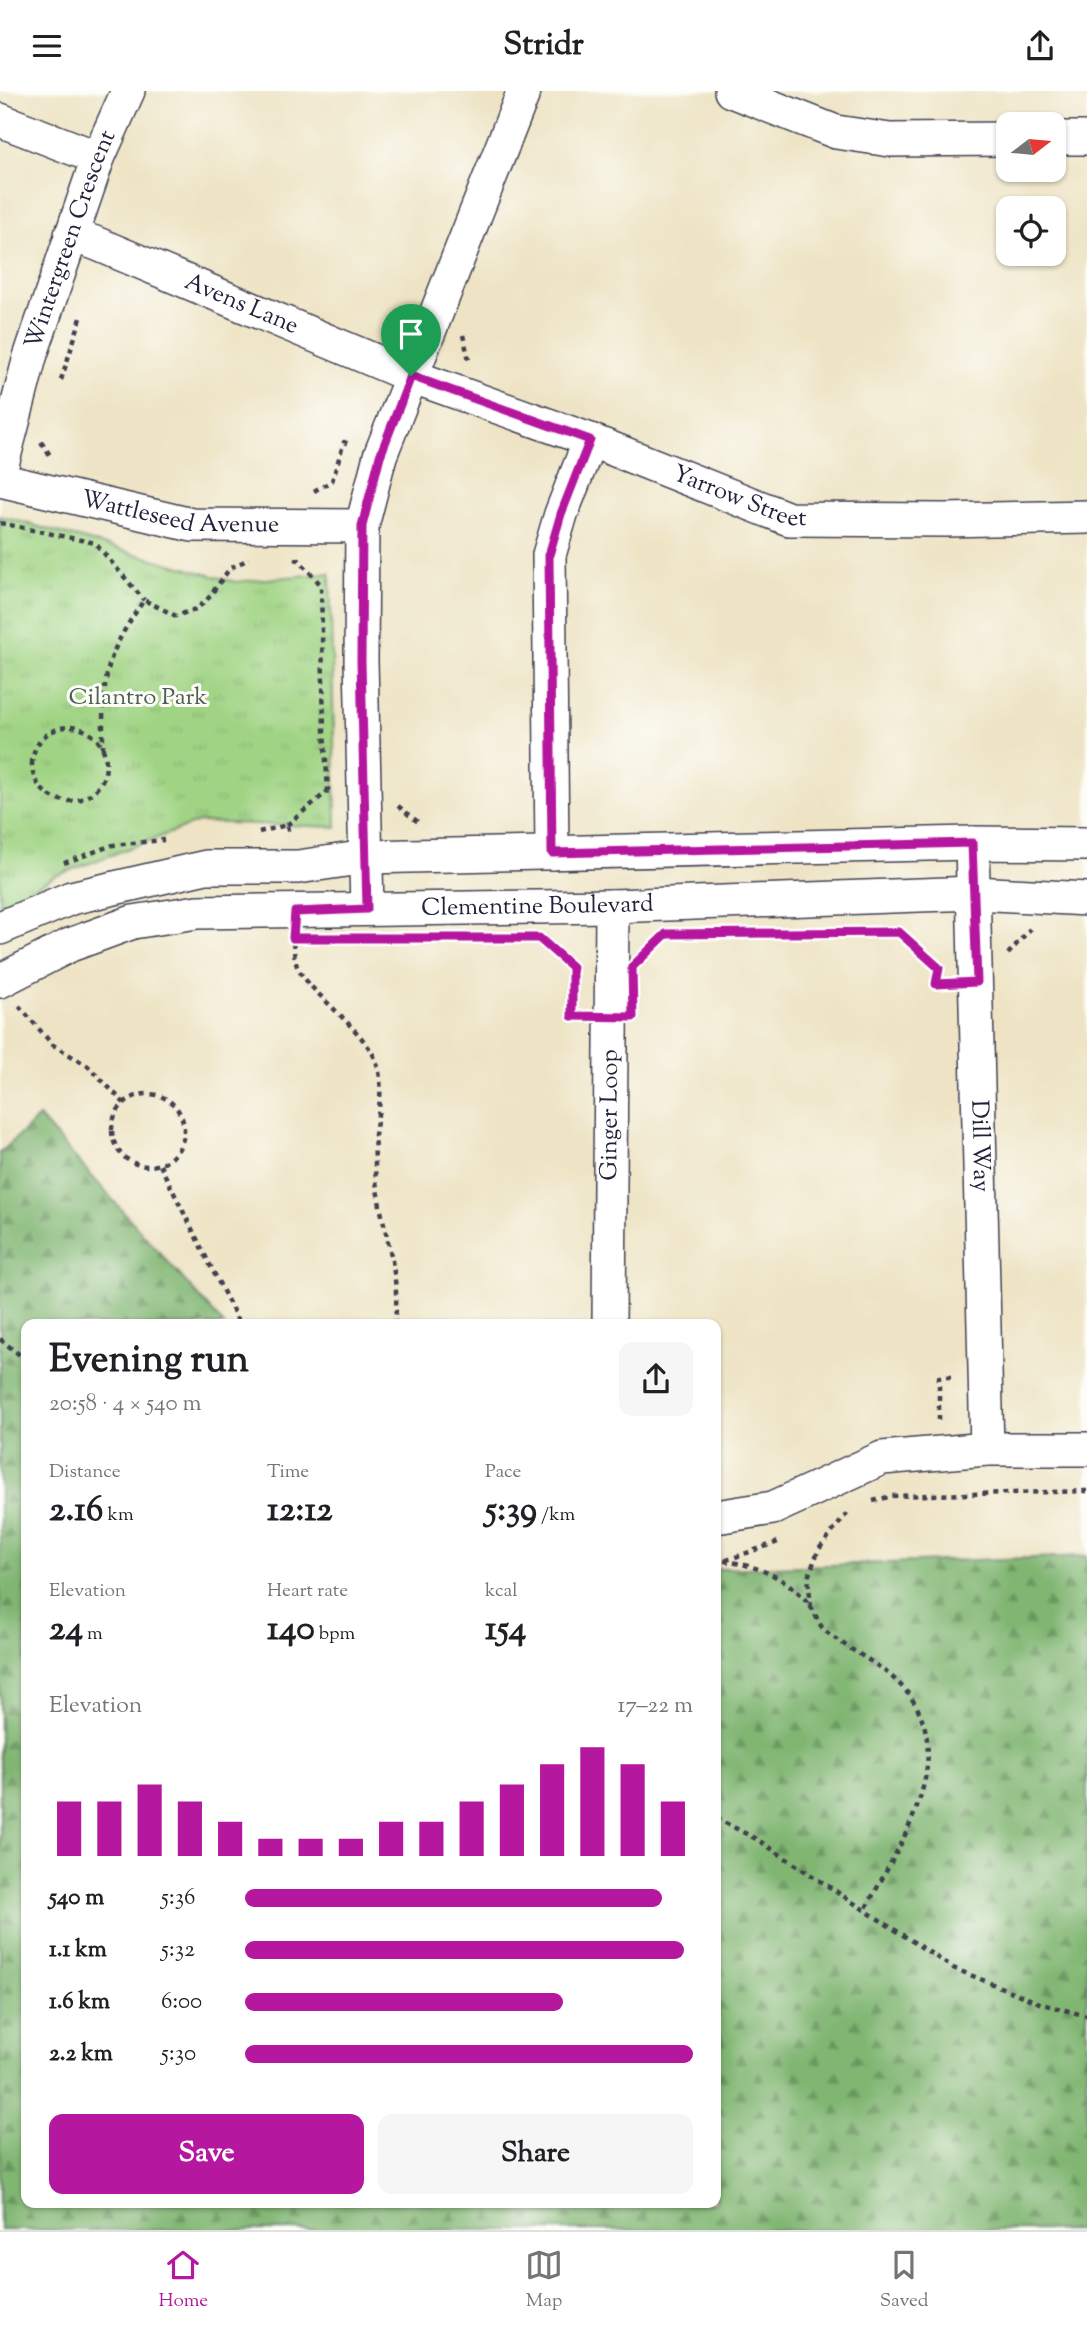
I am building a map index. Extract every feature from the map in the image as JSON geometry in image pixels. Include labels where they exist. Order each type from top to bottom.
[{"type":"street","name":"Wintergreen Crescent","points":[[0,472],[30,357],[98,158],[128,91]]},
{"type":"street","points":[[367,909],[361,661],[362,526],[380,456],[524,91]]},
{"type":"street","points":[[731,91],[836,132],[890,140],[996,139]]},
{"type":"street","points":[[0,120],[98,158]]},
{"type":"street","points":[[1066,138],[1087,138]]},
{"type":"street","name":"Avens Lane","points":[[71,235],[411,376]]},
{"type":"street","name":"Yarrow Street","points":[[411,376],[590,440],[789,519],[1087,517]]},
{"type":"street","points":[[552,853],[549,555],[561,514],[590,440]]},
{"type":"street","name":"Wattleseed Avenue","points":[[0,480],[192,526],[362,526]]},
{"type":"street","points":[[0,928],[71,898],[206,867],[298,867],[366,857],[972,843],[1087,844]]},
{"type":"street","name":"Dill Way","points":[[972,843],[987,1449]]},
{"type":"street","name":"Clementine Boulevard","points":[[7,991],[70,944],[133,922],[197,912],[612,906],[975,893],[1087,899]]},
{"type":"street","name":"Ginger Loop","points":[[609,1319],[612,906]]},
{"type":"street","points":[[721,1516],[773,1508],[882,1458],[987,1449],[1087,1449]]},
{"type":"path","points":[[58,390],[86,305]]},
{"type":"path","points":[[463,335],[472,368]]},
{"type":"path","points":[[41,442],[53,460]]},
{"type":"path","points":[[306,495],[332,481],[344,442],[380,456]]},
{"type":"path","points":[[0,523],[95,543],[144,600],[176,616],[197,609],[207,600],[230,568],[251,558]]},
{"type":"path","points":[[287,825],[328,791],[323,716],[321,585],[299,560],[288,558]]},
{"type":"path","points":[[103,749],[86,731],[73,727],[48,733],[33,754],[35,779],[43,790],[62,801],[84,799],[100,785],[105,775],[103,707],[110,662],[129,622],[144,600]]},
{"type":"path","points":[[396,797],[396,804],[422,825]]},
{"type":"path","points":[[295,912],[293,938],[296,965],[327,1004],[358,1034],[376,1061],[381,1098],[375,1137],[376,1171],[384,1228],[393,1264],[397,1308],[395,1319]]},
{"type":"path","points":[[871,932],[899,932],[939,968],[936,984],[977,982]]},
{"type":"path","points":[[641,959],[666,934]]},
{"type":"path","points":[[539,938],[572,967],[572,1016],[613,1017]]},
{"type":"path","points":[[7,991],[53,1045],[88,1066],[124,1103]]},
{"type":"path","points":[[145,1094],[167,1099],[182,1116],[184,1138],[179,1150],[171,1159],[160,1165],[136,1164],[125,1158],[117,1149],[113,1137],[113,1125],[124,1103],[145,1094]]},
{"type":"path","points":[[160,1165],[237,1319]]},
{"type":"path","points":[[0,1339],[21,1356]]},
{"type":"path","points":[[872,1501],[892,1496],[1087,1491]]},
{"type":"path","points":[[838,1514],[860,1506]]},
{"type":"path","points":[[811,1607],[808,1577],[819,1549],[849,1510]]},
{"type":"path","points":[[724,1561],[773,1545],[783,1539]]},
{"type":"path","points":[[721,1561],[746,1563],[799,1593],[811,1607],[825,1632],[878,1666],[905,1691],[923,1721],[929,1751],[922,1795],[865,1910]]},
{"type":"path","points":[[721,1821],[758,1840],[953,1968],[1042,2004],[1087,2016]]},
{"type":"green space","name":"Cilantro Park","points":[[0,516],[235,582],[330,573],[336,827],[199,822],[55,876],[0,906]]},
{"type":"green space","points":[[39,1117],[219,1319],[21,1319],[21,2208],[721,2208],[721,1569],[1087,1556],[1087,2230],[0,2230],[0,1153]]},
{"type":"route","points":[[411,376],[590,440],[561,514],[549,555],[552,853],[972,843],[977,982],[936,984],[939,968],[899,932],[666,934],[632,967],[633,1017],[572,1016],[572,967],[539,938],[293,938],[295,912],[367,909],[361,661],[362,526],[380,456],[411,376]]}]
